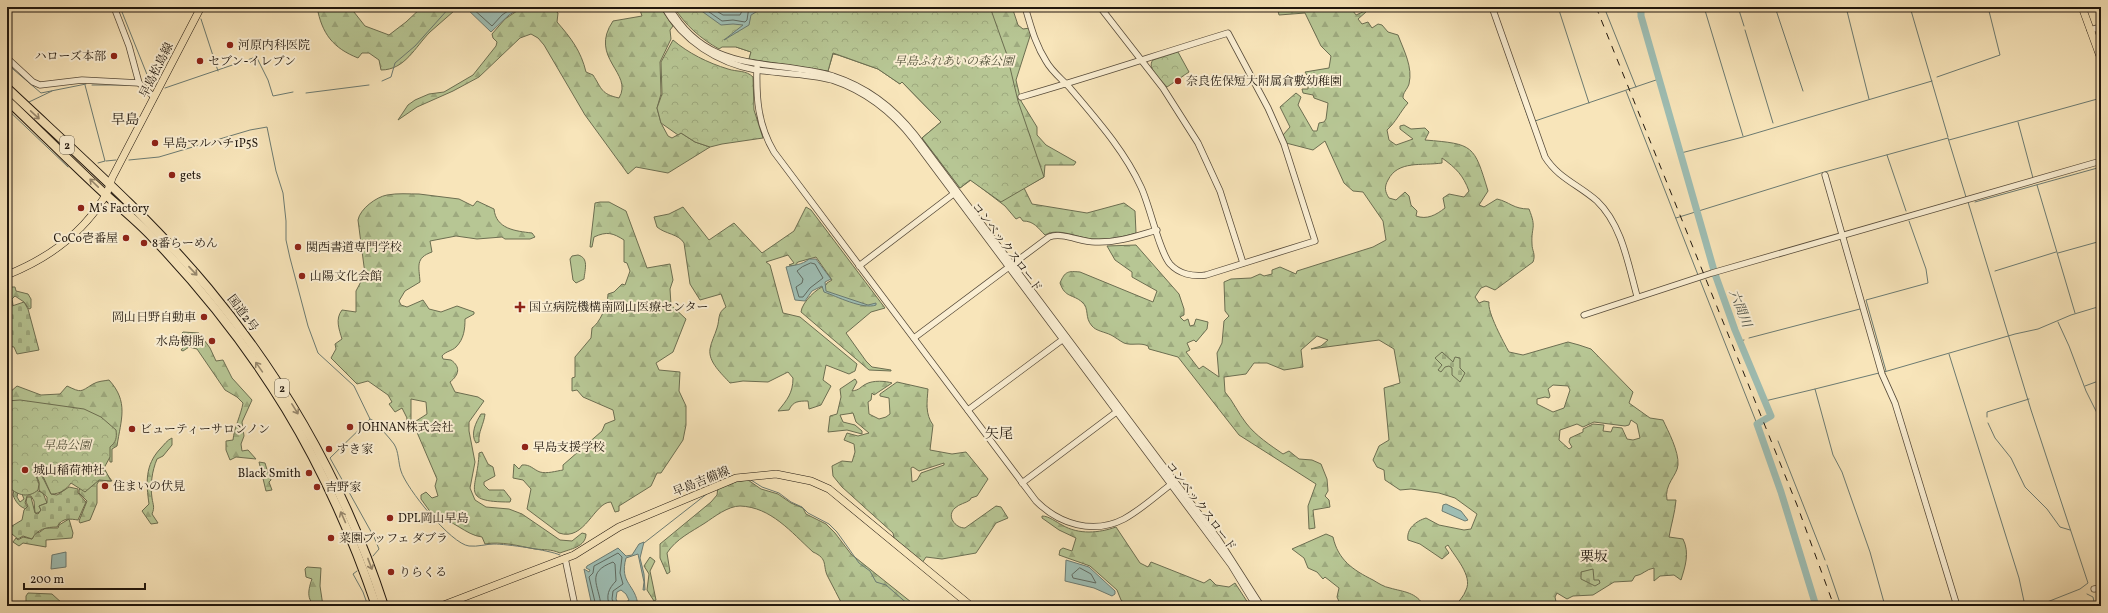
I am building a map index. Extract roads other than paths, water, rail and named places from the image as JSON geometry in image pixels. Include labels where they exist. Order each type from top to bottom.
[{"type":"highway","name":"国道2号","points":[[7,88],[110,185],[158,233],[207,287],[272,372],[297,411],[336,483],[355,526],[384,606]]},
{"type":"highway","name":"国道2号","points":[[7,100],[106,195],[137,221],[202,292],[270,382],[301,434],[328,484],[362,564],[376,606]]},
{"type":"main road","name":"早島松島線","points":[[7,275],[43,258],[69,239],[83,226],[106,195],[154,97],[201,7]]},
{"type":"main road","points":[[2082,7],[2101,59]]},
{"type":"main road","name":"早島吉備線","points":[[441,606],[583,551],[620,528],[717,484],[741,477],[776,474],[810,481],[829,489],[971,606]]},
{"type":"street","points":[[114,7],[129,46],[139,83],[154,97]]},
{"type":"street","name":"コンベックスロード","points":[[664,7],[680,28],[703,49],[728,63],[831,76],[873,95],[893,110],[907,125],[955,193],[1173,483],[1231,565],[1256,606]]},
{"type":"street","points":[[669,7],[684,28],[705,45],[724,56],[757,67],[758,107],[767,139],[774,152],[1036,501],[1053,516],[1069,523],[1086,526],[1103,525],[1122,520],[1173,483]]},
{"type":"street","points":[[1021,97],[1067,84],[1228,33],[1268,108],[1289,157],[1315,241],[1206,275],[1186,274],[1177,270],[1167,260],[1142,189],[1126,159],[1067,84],[1052,70],[1041,52],[1025,7]]},
{"type":"street","points":[[1100,7],[1177,108],[1198,143],[1220,191],[1243,263]]},
{"type":"street","points":[[1492,7],[1545,157],[1550,165],[1562,177],[1596,200],[1609,216],[1620,238],[1637,296]]},
{"type":"street","points":[[2090,30],[2101,27]]},
{"type":"street","points":[[7,58],[34,82],[40,85],[82,80],[139,83]]},
{"type":"street","points":[[1584,315],[1637,296],[1715,272],[2101,161]]},
{"type":"street","points":[[1826,174],[1882,372],[1895,403],[1957,606]]},
{"type":"street","points":[[859,266],[955,193]]},
{"type":"street","points":[[914,338],[1052,236],[1062,236],[1085,242],[1106,242],[1122,240],[1157,230]]},
{"type":"street","points":[[968,410],[1065,338]]},
{"type":"street","points":[[1022,483],[1119,410]]},
{"type":"street","name":"コンベックスロード","points":[[1173,483],[1218,539],[1261,606]]},
{"type":"street","points":[[565,558],[575,606]]},
{"type":"street","points":[[2094,589],[2101,588]]},
{"type":"water","points":[[465,7],[522,7],[509,15],[491,32]]},
{"type":"water","points":[[696,7],[720,9],[752,7],[756,12],[751,15],[749,25],[724,40],[743,25],[721,25]]},
{"type":"water","points":[[809,259],[816,259],[831,279],[825,282],[826,291],[868,305],[876,303],[876,305],[864,306],[850,302],[824,292],[822,286],[812,291],[805,301],[795,300],[786,267],[801,264]]},
{"type":"water","points":[[1446,504],[1461,511],[1468,520],[1465,521],[1442,511],[1443,505]]},
{"type":"water","points":[[644,542],[640,558],[644,574],[645,590],[643,590],[644,582],[638,554],[626,558],[624,567],[626,579],[637,599],[638,606],[592,606],[584,569],[589,572],[590,570],[586,568],[587,566],[618,548],[626,556],[632,555],[639,544]],"holes":[[[621,590],[626,594],[629,600],[622,605],[619,605],[616,599],[617,592]]]},
{"type":"water","points":[[66,552],[66,567],[51,569],[52,555]]},
{"type":"water","points":[[1066,560],[1089,567],[1115,591],[1115,594],[1112,596],[1094,588],[1065,581]]},
{"type":"waterway","points":[[120,7],[150,82]]},
{"type":"waterway","points":[[382,81],[391,77],[395,63],[415,46],[450,7]]},
{"type":"waterway","points":[[1558,7],[1589,103]]},
{"type":"waterway","points":[[1604,7],[1636,87]]},
{"type":"waterway","name":"六間川","points":[[1634,7],[1641,16]]},
{"type":"waterway","name":"六間川","points":[[1641,7],[1641,16],[1715,274],[1735,330],[1771,416],[1757,424],[1781,492],[1816,606]]},
{"type":"waterway","points":[[1704,7],[1743,136]]},
{"type":"waterway","points":[[1738,7],[1744,26]]},
{"type":"waterway","points":[[1775,7],[1803,91]]},
{"type":"waterway","points":[[1846,7],[1869,99]]},
{"type":"waterway","points":[[1910,7],[1948,137]]},
{"type":"waterway","points":[[1937,77],[2000,55],[1988,7]]},
{"type":"waterway","points":[[1491,11],[1530,123]]},
{"type":"waterway","points":[[201,19],[218,71]]},
{"type":"waterway","points":[[1745,30],[1773,123]]},
{"type":"waterway","points":[[256,56],[268,80],[273,96],[293,92]]},
{"type":"waterway","points":[[165,88],[253,58]]},
{"type":"waterway","points":[[7,64],[41,93],[86,84]]},
{"type":"waterway","points":[[1535,121],[1659,79]]},
{"type":"waterway","points":[[1681,153],[1743,137],[1932,81]]},
{"type":"waterway","points":[[85,85],[105,161],[98,163]]},
{"type":"waterway","points":[[92,85],[132,85]]},
{"type":"waterway","points":[[306,93],[369,85]]},
{"type":"waterway","points":[[29,102],[52,91]]},
{"type":"waterway","points":[[1626,91],[1698,275]]},
{"type":"waterway","points":[[1949,140],[2101,98]]},
{"type":"waterway","points":[[7,109],[68,167]]},
{"type":"waterway","points":[[2018,122],[2033,178]]},
{"type":"waterway","points":[[129,160],[159,157],[250,130],[267,127],[276,171],[283,193],[286,221],[286,240],[308,326],[318,353],[354,386],[370,419],[330,458],[374,537],[379,549],[373,556]]},
{"type":"waterway","points":[[1676,218],[1821,173],[1948,138],[1966,197]]},
{"type":"waterway","points":[[1887,155],[1906,211]]},
{"type":"waterway","points":[[106,161],[116,160]]},
{"type":"waterway","points":[[1975,202],[2101,167]]},
{"type":"waterway","points":[[2037,185],[2075,313]]},
{"type":"waterway","points":[[1968,202],[2031,410],[2088,583],[2080,589],[2037,606]]},
{"type":"waterway","points":[[1886,371],[1866,300],[1928,283],[1926,269],[1909,221]]},
{"type":"waterway","points":[[2058,253],[2101,241]]},
{"type":"waterway","points":[[1995,271],[2056,252]]},
{"type":"waterway","points":[[1700,280],[1757,424]]},
{"type":"waterway","points":[[1884,372],[2015,334],[2038,329],[2071,315],[2101,306]]},
{"type":"waterway","points":[[1749,338],[1860,309]]},
{"type":"waterway","points":[[2058,322],[2086,391],[2101,421]]},
{"type":"waterway","name":"六間川","points":[[1740,341],[1744,340]]},
{"type":"waterway","points":[[1949,354],[2019,578],[2025,606]]},
{"type":"waterway","points":[[1815,389],[1879,373]]},
{"type":"waterway","points":[[2085,386],[2101,380]]},
{"type":"waterway","points":[[1765,401],[1815,389],[1833,455],[1842,472],[1870,552],[1885,606]]},
{"type":"waterway","points":[[1987,417],[1987,412],[2029,399]]},
{"type":"waterway","points":[[370,419],[374,421],[394,444],[397,450],[401,471],[411,490],[430,514],[451,536],[461,543],[469,546],[494,544],[517,546],[547,551],[560,555]]},
{"type":"waterway","points":[[1988,423],[1995,438],[2011,458],[2025,487],[2047,509],[2060,527],[2070,530]]},
{"type":"waterway","points":[[1778,441],[1825,560]]},
{"type":"waterway","points":[[720,480],[732,476]]},
{"type":"waterway","points":[[751,480],[762,487],[779,493],[791,502],[802,507],[808,513],[829,524],[837,532],[859,563],[870,571],[876,582],[886,585],[910,606]]},
{"type":"waterway","points":[[644,543],[708,493]]},
{"type":"waterway","points":[[1827,565],[1841,606]]},
{"type":"waterway","points":[[357,571],[353,574],[363,592],[368,606]]},
{"type":"waterway","points":[[2087,594],[2093,597],[2095,606]]},
{"type":"railway","points":[[1596,7],[1797,505],[1834,606]]},
{"type":"place","name":"河原内科医院","points":[[230,45]]},
{"type":"place","name":"ハローズ本部","points":[[114,56]]},
{"type":"place","name":"セブン-イレブン","points":[[200,61]]},
{"type":"place","name":"奈良佐保短大附属倉敷幼稚園","points":[[1178,81]]},
{"type":"place","name":"早島マルハチ1P5S","points":[[155,143]]},
{"type":"place","name":"gets","points":[[172,175]]},
{"type":"place","name":"M's Factory","points":[[81,208]]},
{"type":"place","name":"CoCo壱番屋","points":[[126,238]]},
{"type":"place","name":"8番らーめん","points":[[144,243]]},
{"type":"place","name":"関西書道専門学校","points":[[298,247]]},
{"type":"place","name":"山陽文化会館","points":[[302,276]]},
{"type":"place","name":"国立病院機構南岡山医療センター","points":[[520,307]]},
{"type":"place","name":"岡山日野自動車","points":[[204,317]]},
{"type":"place","name":"水島樹脂","points":[[212,341]]},
{"type":"place","name":"JOHNAN株式会社","points":[[350,427]]},
{"type":"place","name":"ビューティーサロンノン","points":[[132,429]]},
{"type":"place","name":"早島支援学校","points":[[525,447]]},
{"type":"place","name":"すき家","points":[[329,449]]},
{"type":"place","name":"城山稲荷神社","points":[[25,470]]},
{"type":"place","name":"Black Smith","points":[[309,473]]},
{"type":"place","name":"住まいの伏見","points":[[105,486]]},
{"type":"place","name":"吉野家","points":[[317,487]]},
{"type":"place","name":"DPL岡山早島","points":[[390,518]]},
{"type":"place","name":"菜園ブッフェ ダブラ","points":[[331,538]]},
{"type":"place","name":"りらくる","points":[[391,572]]},
{"type":"district","name":"早島","points":[[125,119]]},
{"type":"district","name":"矢尾","points":[[999,433]]},
{"type":"district","name":"栗坂","points":[[1594,556]]},
{"type":"park label","name":"早島ふれあいの森公園","points":[[954,61]]},
{"type":"park label","name":"早島公園","points":[[67,445]]}]
